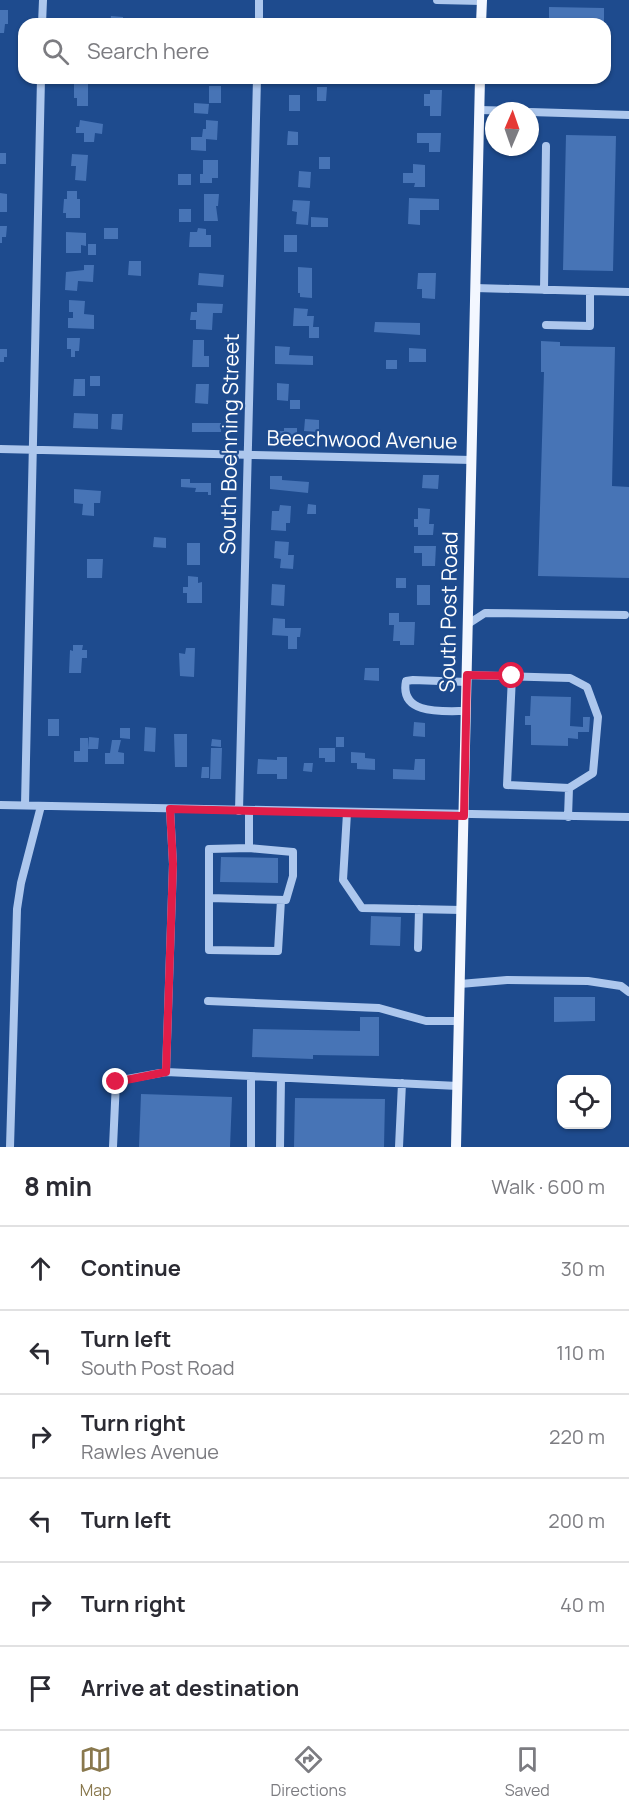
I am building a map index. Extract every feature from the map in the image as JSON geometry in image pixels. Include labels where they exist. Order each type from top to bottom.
[{"type":"main road","points":[[481,18],[482,1]]},
{"type":"main road","name":"South Post Road","points":[[456,1147],[480,84]]},
{"type":"street","points":[[42,18],[43,0]]},
{"type":"street","points":[[259,0],[259,18]]},
{"type":"street","points":[[437,0],[482,1]]},
{"type":"street","points":[[25,806],[41,84]]},
{"type":"street","name":"South Boehning Street","points":[[239,811],[257,84]]},
{"type":"street","points":[[479,110],[485,110]]},
{"type":"street","points":[[539,112],[629,115]]},
{"type":"street","points":[[544,290],[546,146]]},
{"type":"street","points":[[475,288],[629,292]]},
{"type":"street","points":[[546,325],[590,326],[590,291]]},
{"type":"street","name":"Beechwood Avenue","points":[[0,449],[472,460]]},
{"type":"street","points":[[468,624],[485,614],[625,615]]},
{"type":"street","points":[[466,711],[423,710],[412,703],[405,687],[406,681],[512,676],[570,678],[587,687],[598,717],[593,773],[569,788],[507,785],[512,676]]},
{"type":"street","points":[[568,817],[569,788]]},
{"type":"street","points":[[0,805],[629,818]]},
{"type":"street","points":[[10,1147],[17,909],[25,864],[41,806]]},
{"type":"street","points":[[166,1072],[173,864],[170,809]]},
{"type":"street","points":[[249,811],[249,848]]},
{"type":"street","points":[[347,813],[343,880],[362,908],[462,910]]},
{"type":"street","points":[[209,898],[286,900],[293,876],[293,852],[249,848],[209,849],[209,898],[209,950],[278,951],[280,900]]},
{"type":"street","points":[[418,948],[419,909]]},
{"type":"street","points":[[460,984],[507,980],[588,981],[621,986],[629,992]]},
{"type":"street","points":[[208,1001],[379,1008],[426,1021],[459,1021]]},
{"type":"street","points":[[113,1147],[116,1082],[166,1072],[458,1086]]},
{"type":"street","points":[[251,1077],[251,1147]]},
{"type":"street","points":[[280,1147],[281,1078]]},
{"type":"street","points":[[399,1147],[402,1083]]},
{"type":"building","points":[[549,7],[604,8],[604,18],[549,18]]},
{"type":"building","points":[[0,10],[8,10],[8,24],[5,24],[4,33],[0,33]]},
{"type":"building","points":[[74,84],[88,84],[88,106],[77,106],[77,98],[74,98]]},
{"type":"building","points":[[209,86],[221,86],[221,103],[209,103]]},
{"type":"building","points":[[317,87],[327,87],[326,101],[317,101]]},
{"type":"building","points":[[430,90],[442,90],[441,116],[430,116],[430,106],[424,106],[424,94],[430,94]]},
{"type":"building","points":[[289,95],[300,95],[300,111],[289,111]]},
{"type":"building","points":[[194,103],[209,104],[208,114],[194,113]]},
{"type":"building","points":[[80,120],[103,124],[102,134],[95,133],[94,142],[84,142],[84,133],[76,133]]},
{"type":"building","points":[[206,120],[218,121],[217,140],[206,139],[206,151],[191,150],[191,137],[202,137],[203,129],[206,129]]},
{"type":"building","points":[[288,131],[298,132],[298,145],[287,145]]},
{"type":"building","points":[[417,133],[441,133],[440,152],[429,152],[429,143],[417,143]]},
{"type":"building","points":[[566,135],[616,136],[613,271],[563,270]]},
{"type":"building","points":[[0,153],[6,153],[6,164],[0,164]]},
{"type":"building","points":[[72,154],[88,155],[86,181],[75,180],[76,166],[71,166]]},
{"type":"building","points":[[319,157],[330,157],[330,169],[319,169]]},
{"type":"building","points":[[203,160],[218,160],[218,178],[212,178],[212,183],[200,183],[200,174],[203,174]]},
{"type":"building","points":[[413,164],[425,165],[425,187],[414,187],[415,183],[403,183],[403,173],[413,173]]},
{"type":"building","points":[[299,171],[311,172],[310,188],[298,187]]},
{"type":"building","points":[[178,174],[191,174],[191,185],[178,185]]},
{"type":"building","points":[[67,191],[77,191],[77,199],[80,199],[80,218],[66,218],[66,213],[63,213]]},
{"type":"building","points":[[0,193],[7,194],[7,212],[0,212]]},
{"type":"building","points":[[204,194],[219,194],[218,206],[216,206],[218,221],[204,221]]},
{"type":"building","points":[[409,198],[439,199],[439,210],[420,210],[420,225],[408,224]]},
{"type":"building","points":[[293,200],[310,201],[308,225],[296,224],[297,212],[292,211]]},
{"type":"building","points":[[179,209],[191,209],[191,222],[179,222]]},
{"type":"building","points":[[311,217],[328,218],[328,227],[311,227]]},
{"type":"building","points":[[0,226],[7,226],[6,237],[2,237],[2,243],[0,243]]},
{"type":"building","points":[[104,228],[118,228],[118,239],[104,239]]},
{"type":"building","points":[[198,228],[206,229],[206,235],[211,235],[211,247],[189,247],[190,232],[197,232]]},
{"type":"building","points":[[66,232],[86,233],[86,246],[81,245],[81,253],[66,253]]},
{"type":"building","points":[[284,235],[297,235],[297,252],[284,252]]},
{"type":"building","points":[[88,244],[96,244],[96,255],[88,255]]},
{"type":"building","points":[[129,261],[141,261],[141,276],[128,275]]},
{"type":"building","points":[[84,265],[94,265],[93,282],[78,281],[77,291],[65,290],[66,272],[84,270]]},
{"type":"building","points":[[298,267],[312,268],[312,298],[300,297],[298,293]]},
{"type":"building","points":[[199,273],[224,275],[223,287],[198,285]]},
{"type":"building","points":[[418,273],[436,273],[435,299],[422,298],[422,289],[417,289]]},
{"type":"building","points":[[69,300],[85,301],[84,314],[94,315],[94,329],[68,328],[68,318],[73,318],[73,312],[69,312]]},
{"type":"building","points":[[197,303],[223,304],[222,313],[213,313],[212,330],[196,329],[196,320],[190,320],[191,312],[197,312]]},
{"type":"building","points":[[294,308],[308,309],[307,316],[314,316],[313,327],[319,327],[319,338],[309,338],[309,326],[293,326]]},
{"type":"building","points":[[375,322],[420,323],[420,335],[374,332]]},
{"type":"building","points":[[67,338],[80,338],[79,351],[75,351],[75,357],[71,357],[71,349],[67,349]]},
{"type":"building","points":[[193,340],[204,340],[204,356],[209,356],[209,367],[192,367]]},
{"type":"building","points":[[541,341],[560,342],[560,346],[615,347],[612,486],[629,487],[629,578],[538,576],[544,372],[541,372]]},
{"type":"building","points":[[275,346],[290,347],[289,355],[313,356],[313,365],[275,364]]},
{"type":"building","points":[[409,348],[426,349],[426,362],[409,362]]},
{"type":"building","points":[[0,349],[7,349],[4,362],[0,362]]},
{"type":"building","points":[[386,360],[397,360],[397,369],[386,369]]},
{"type":"building","points":[[90,376],[100,376],[100,386],[90,386]]},
{"type":"building","points":[[74,379],[85,379],[85,396],[73,396]]},
{"type":"building","points":[[277,383],[289,384],[288,401],[277,400]]},
{"type":"building","points":[[196,384],[209,384],[208,404],[195,403]]},
{"type":"building","points":[[290,400],[300,400],[300,409],[290,409]]},
{"type":"building","points":[[74,413],[98,414],[98,429],[73,428]]},
{"type":"building","points":[[112,414],[123,414],[122,430],[111,429]]},
{"type":"building","points":[[305,419],[319,420],[319,432],[304,431]]},
{"type":"building","points":[[192,423],[221,423],[221,432],[192,432]]},
{"type":"building","points":[[284,428],[297,428],[297,438],[274,443],[274,431],[284,431]]},
{"type":"building","points":[[423,475],[439,475],[438,489],[422,488]]},
{"type":"building","points":[[270,476],[282,476],[282,480],[309,482],[308,493],[270,489]]},
{"type":"building","points":[[181,479],[190,479],[190,483],[211,483],[211,495],[208,495],[208,492],[195,492],[196,488],[181,487]]},
{"type":"building","points":[[74,489],[101,491],[100,503],[94,503],[94,516],[82,515],[83,504],[74,503]]},
{"type":"building","points":[[308,504],[316,505],[316,514],[307,514]]},
{"type":"building","points":[[280,505],[291,506],[290,523],[286,523],[286,531],[271,530],[272,511],[279,511]]},
{"type":"building","points":[[418,508],[430,509],[429,524],[434,524],[433,535],[418,535],[418,527],[414,527],[414,519],[418,519]]},
{"type":"building","points":[[154,537],[166,538],[166,548],[153,547]]},
{"type":"building","points":[[275,541],[289,542],[288,555],[294,555],[293,569],[280,568],[281,559],[274,558]]},
{"type":"building","points":[[187,543],[200,543],[200,565],[187,565]]},
{"type":"building","points":[[414,546],[436,546],[435,566],[422,566],[422,553],[414,553]]},
{"type":"building","points":[[87,559],[103,559],[102,578],[87,578]]},
{"type":"building","points":[[188,576],[198,577],[198,583],[202,582],[202,603],[187,603],[187,593],[183,593],[183,587],[188,587]]},
{"type":"building","points":[[396,578],[406,578],[406,588],[396,588]]},
{"type":"building","points":[[272,584],[285,585],[284,606],[271,605]]},
{"type":"building","points":[[417,585],[430,585],[430,605],[417,605]]},
{"type":"building","points":[[389,613],[399,613],[399,622],[415,622],[414,645],[400,645],[400,641],[393,641],[394,625],[389,625]]},
{"type":"building","points":[[273,618],[285,619],[285,628],[301,628],[300,637],[297,637],[297,649],[288,649],[288,636],[272,635]]},
{"type":"building","points":[[73,645],[83,645],[82,650],[87,650],[87,658],[82,658],[81,673],[69,673],[70,650],[73,651]]},
{"type":"building","points":[[186,648],[195,648],[194,677],[180,676],[179,653],[185,654]]},
{"type":"building","points":[[365,668],[379,668],[379,681],[364,680]]},
{"type":"building","points":[[531,696],[571,697],[570,726],[583,727],[583,717],[590,717],[589,732],[578,732],[578,739],[568,738],[568,746],[531,745],[531,725],[525,725],[525,716],[530,716]]},
{"type":"building","points":[[48,719],[59,719],[59,736],[48,736]]},
{"type":"building","points":[[414,722],[425,723],[425,737],[413,736]]},
{"type":"building","points":[[145,727],[156,728],[155,752],[144,751]]},
{"type":"building","points":[[120,728],[130,728],[130,739],[120,738]]},
{"type":"building","points":[[174,734],[187,734],[187,767],[175,767]]},
{"type":"building","points":[[89,737],[99,738],[98,749],[88,749]]},
{"type":"building","points":[[336,737],[344,737],[344,747],[336,747]]},
{"type":"building","points":[[80,738],[88,738],[88,762],[74,762],[74,751],[80,751]]},
{"type":"building","points":[[212,739],[221,740],[221,747],[211,746]]},
{"type":"building","points":[[112,740],[121,740],[118,752],[124,753],[124,764],[105,764],[105,753],[110,753]]},
{"type":"building","points":[[211,748],[222,748],[221,779],[210,779]]},
{"type":"building","points":[[319,748],[335,748],[335,762],[325,762],[325,758],[319,758]]},
{"type":"building","points":[[351,752],[365,753],[365,758],[375,759],[375,770],[357,769],[357,763],[351,763]]},
{"type":"building","points":[[277,757],[287,757],[287,779],[277,779],[277,774],[257,774],[258,759],[277,760]]},
{"type":"building","points":[[415,759],[425,759],[425,780],[393,779],[393,769],[414,770]]},
{"type":"building","points":[[304,763],[313,763],[312,772],[303,771]]},
{"type":"building","points":[[202,767],[209,767],[209,778],[201,778]]},
{"type":"building","points":[[221,857],[278,858],[278,883],[220,882]]},
{"type":"building","points":[[371,916],[401,917],[400,946],[370,945]]},
{"type":"building","points":[[554,997],[595,997],[595,1021],[554,1022]]},
{"type":"building","points":[[360,1017],[379,1017],[379,1056],[313,1055],[313,1059],[252,1057],[253,1029],[360,1031]]},
{"type":"building","points":[[141,1094],[232,1097],[230,1147],[139,1147]]},
{"type":"building","points":[[295,1098],[385,1099],[384,1147],[294,1147]]},
{"type":"route","points":[[116,1082],[166,1072],[173,864],[170,809],[464,816],[467,675],[512,676]]}]
